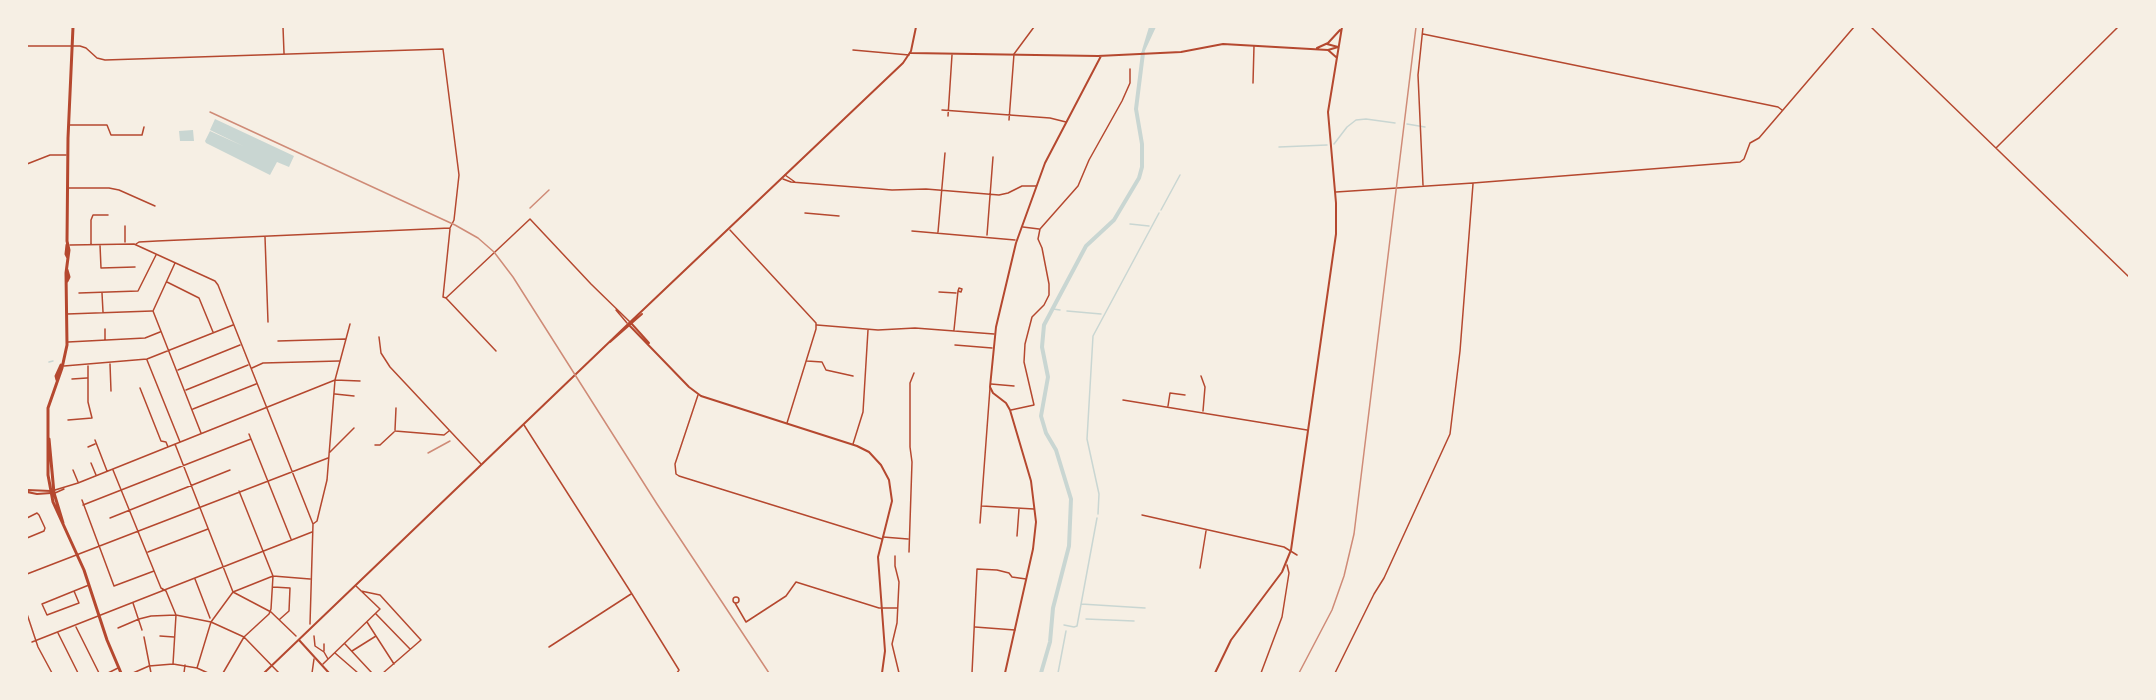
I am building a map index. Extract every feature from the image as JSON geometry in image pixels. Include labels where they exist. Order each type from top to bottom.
[{"type":"main road","points":[[73,27],[68,125],[67,326],[62,368],[49,401],[48,436],[53,494],[90,585],[99,616],[121,673]]},
{"type":"main road","points":[[44,494],[53,494]]},
{"type":"street","points":[[283,27],[284,54]]},
{"type":"street","points":[[264,673],[910,54],[916,27]]},
{"type":"street","points":[[1009,120],[1014,56],[1034,27]]},
{"type":"street","points":[[1423,186],[1418,75],[1424,27]]},
{"type":"street","points":[[1336,192],[1737,162],[1744,159],[1750,143],[1758,138],[1854,27]]},
{"type":"street","points":[[1870,27],[2129,277]]},
{"type":"street","points":[[1996,148],[2118,27]]},
{"type":"street","points":[[1311,49],[1326,44],[1342,28]]},
{"type":"street","points":[[1215,673],[1231,640],[1286,564],[1291,550],[1336,234],[1336,192],[1328,112],[1342,28]]},
{"type":"street","points":[[1423,34],[1778,107],[1782,110]]},
{"type":"street","points":[[853,50],[910,54],[1101,56],[1182,52],[1220,44],[1328,50],[1338,47]]},
{"type":"street","points":[[1326,44],[1338,47]]},
{"type":"street","points":[[1253,83],[1254,45]]},
{"type":"street","points":[[27,46],[85,47],[103,60],[443,49],[459,175],[450,228],[445,298],[496,351]]},
{"type":"street","points":[[1328,50],[1336,57]]},
{"type":"street","points":[[948,116],[952,55]]},
{"type":"street","points":[[980,523],[993,348],[999,308],[1017,241],[1050,153],[1101,56]]},
{"type":"street","points":[[1011,410],[1034,405],[1024,362],[1025,344],[1032,317],[1044,305],[1049,295],[1042,248],[1038,239],[1040,229],[1078,186],[1089,160],[1130,83],[1130,69]]},
{"type":"street","points":[[942,110],[1055,118],[1066,123]]},
{"type":"street","points":[[68,125],[107,125],[111,135],[142,135],[144,127]]},
{"type":"street","points":[[938,233],[945,153]]},
{"type":"street","points":[[27,164],[50,155],[68,155]]},
{"type":"street","points":[[987,236],[993,157]]},
{"type":"street","points":[[784,177],[796,183],[991,194],[1005,194],[1028,185],[1037,186]]},
{"type":"street","points":[[1335,673],[1384,578],[1450,434],[1460,351],[1473,183]]},
{"type":"street","points":[[68,188],[119,190],[155,206]]},
{"type":"street","points":[[805,213],[839,216]]},
{"type":"street","points":[[92,245],[91,219],[93,215],[108,215]]},
{"type":"street","points":[[445,298],[530,219],[650,346]]},
{"type":"street","points":[[125,226],[125,243]]},
{"type":"street","points":[[1022,226],[1040,229]]},
{"type":"street","points":[[136,244],[157,241],[450,228]]},
{"type":"street","points":[[729,229],[810,314],[817,325],[787,424]]},
{"type":"street","points":[[912,231],[987,236],[1017,241]]},
{"type":"street","points":[[265,236],[268,322]]},
{"type":"street","points":[[100,244],[101,268],[135,267]]},
{"type":"street","points":[[67,245],[136,244],[215,281],[313,524],[310,624]]},
{"type":"street","points":[[79,293],[138,291],[156,254]]},
{"type":"street","points":[[175,263],[153,311],[201,434]]},
{"type":"street","points":[[166,282],[199,298],[213,333]]},
{"type":"street","points":[[102,292],[103,313]]},
{"type":"street","points":[[939,292],[958,293],[954,331]]},
{"type":"street","points":[[67,316],[153,311]]},
{"type":"street","points":[[313,524],[317,521],[323,495],[335,381],[350,324]]},
{"type":"street","points":[[630,324],[635,332],[699,395],[853,445],[874,457],[888,477],[892,492],[892,503],[878,563],[885,651],[882,673]]},
{"type":"street","points":[[606,346],[630,324]]},
{"type":"street","points":[[62,365],[147,360],[233,325]]},
{"type":"street","points":[[817,325],[868,330],[906,328],[995,334]]},
{"type":"street","points":[[105,329],[105,340]]},
{"type":"street","points":[[853,445],[863,412],[868,330]]},
{"type":"street","points":[[66,342],[145,338],[161,332]]},
{"type":"street","points":[[621,333],[635,332]]},
{"type":"street","points":[[379,337],[381,353],[400,378],[482,465]]},
{"type":"street","points":[[278,341],[346,339]]},
{"type":"street","points":[[177,370],[241,345]]},
{"type":"street","points":[[955,345],[993,348]]},
{"type":"street","points":[[147,360],[180,442]]},
{"type":"street","points":[[251,369],[263,363],[340,361]]},
{"type":"street","points":[[807,361],[823,362],[826,370],[853,376]]},
{"type":"street","points":[[110,363],[111,391]]},
{"type":"street","points":[[184,390],[249,364]]},
{"type":"street","points":[[68,420],[92,418],[88,402],[88,365]]},
{"type":"street","points":[[909,552],[912,465],[910,383],[914,373]]},
{"type":"street","points":[[1201,376],[1205,387],[1203,412]]},
{"type":"street","points":[[72,379],[88,378]]},
{"type":"street","points":[[27,491],[53,494],[335,381],[360,381]]},
{"type":"street","points":[[192,410],[257,384]]},
{"type":"street","points":[[990,386],[1014,386]]},
{"type":"street","points":[[990,386],[994,394],[1006,402],[1011,410],[1031,480],[1035,508],[1035,540],[1005,673]]},
{"type":"street","points":[[140,388],[161,441],[166,442],[168,447]]},
{"type":"street","points":[[1168,406],[1170,393],[1185,395]]},
{"type":"street","points":[[334,394],[354,396]]},
{"type":"street","points":[[989,399],[994,394]]},
{"type":"street","points":[[699,395],[675,464],[676,474],[882,538],[909,539]]},
{"type":"street","points":[[1123,400],[1308,430]]},
{"type":"street","points":[[375,445],[380,445],[395,431],[396,408]]},
{"type":"street","points":[[524,424],[679,670],[677,673]]},
{"type":"street","points":[[329,453],[354,428]]},
{"type":"street","points":[[395,431],[444,435],[450,431]]},
{"type":"street","points":[[249,434],[291,540]]},
{"type":"street","points":[[83,505],[251,439]]},
{"type":"street","points":[[95,440],[107,471]]},
{"type":"street","points":[[88,447],[96,444]]},
{"type":"street","points":[[175,444],[233,592],[271,612],[296,636]]},
{"type":"street","points":[[27,574],[328,458]]},
{"type":"street","points":[[91,463],[96,476]]},
{"type":"street","points":[[113,469],[154,571],[176,615],[173,664]]},
{"type":"street","points":[[73,470],[78,483]]},
{"type":"street","points":[[110,518],[230,470]]},
{"type":"street","points":[[53,494],[68,487]]},
{"type":"street","points":[[27,491],[44,494]]},
{"type":"street","points":[[223,673],[244,637],[271,612],[273,576],[239,491]]},
{"type":"street","points":[[82,500],[114,586],[154,571]]},
{"type":"street","points":[[981,506],[1035,508]]},
{"type":"street","points":[[1017,536],[1019,508]]},
{"type":"street","points":[[27,518],[37,513],[45,528],[44,531],[27,538]]},
{"type":"street","points":[[1142,515],[1291,550],[1297,555]]},
{"type":"street","points":[[146,552],[208,528]]},
{"type":"street","points":[[1200,568],[1206,530]]},
{"type":"street","points":[[32,642],[313,532]]},
{"type":"street","points":[[895,556],[895,566],[899,577],[897,623],[892,644],[899,673]]},
{"type":"street","points":[[1261,673],[1282,617],[1289,573],[1286,564]]},
{"type":"street","points":[[972,673],[977,569],[1005,572],[1012,577],[1027,579]]},
{"type":"street","points":[[197,668],[211,622],[233,592],[273,576],[311,579]]},
{"type":"street","points":[[195,578],[210,618]]},
{"type":"street","points":[[735,603],[746,622],[786,596],[796,582],[882,608],[897,608]]},
{"type":"street","points":[[74,591],[79,603],[47,615],[42,604],[74,591],[90,585]]},
{"type":"street","points":[[322,665],[380,609],[355,586]]},
{"type":"street","points":[[273,587],[290,588],[289,611],[280,620]]},
{"type":"street","points":[[361,591],[380,595],[421,640],[383,673]]},
{"type":"street","points":[[549,646],[632,594]]},
{"type":"street","points":[[133,603],[142,630]]},
{"type":"street","points":[[375,613],[411,650]]},
{"type":"street","points":[[27,614],[52,673]]},
{"type":"street","points":[[118,628],[139,619],[176,615],[211,622],[244,637],[279,673]]},
{"type":"street","points":[[366,622],[394,664]]},
{"type":"street","points":[[76,626],[99,673]]},
{"type":"street","points":[[975,627],[1016,630]]},
{"type":"street","points":[[58,633],[78,673]]},
{"type":"street","points":[[160,636],[175,637]]},
{"type":"street","points":[[314,636],[315,646],[324,652],[328,659]]},
{"type":"street","points":[[352,651],[376,636]]},
{"type":"street","points":[[144,637],[151,673]]},
{"type":"street","points":[[299,640],[329,673]]},
{"type":"street","points":[[344,643],[372,673]]},
{"type":"street","points":[[294,644],[305,646]]},
{"type":"street","points":[[324,644],[324,652]]},
{"type":"street","points":[[334,653],[358,673]]},
{"type":"street","points":[[312,673],[315,658]]},
{"type":"street","points":[[133,673],[149,666],[173,664],[197,668],[208,673]]},
{"type":"street","points":[[184,673],[185,665]]},
{"type":"street","points":[[108,673],[118,668]]},
{"type":"street","points":[[387,670],[390,673]]},
{"type":"shaded area","points":[[1149,27],[1156,27],[1142,57],[1142,50]]},
{"type":"shaded area","points":[[215,119],[294,156],[289,167],[277,162],[270,175],[206,143],[210,131],[243,146],[210,130]]},
{"type":"shaded area","points":[[193,130],[194,141],[180,141],[179,131]]},
{"type":"waterway","points":[[1041,673],[1050,642],[1053,608],[1069,546],[1071,499],[1056,450],[1046,433],[1041,416],[1048,377],[1042,347],[1044,325],[1086,246],[1114,220],[1139,178],[1142,167],[1142,144],[1136,109],[1143,53]]},
{"type":"waterway","points":[[1334,144],[1347,127],[1356,120],[1395,123]]},
{"type":"waterway","points":[[1407,124],[1425,127]]},
{"type":"waterway","points":[[1279,147],[1327,145]]},
{"type":"waterway","points":[[1161,210],[1180,175]]},
{"type":"waterway","points":[[1098,514],[1099,494],[1087,439],[1093,336],[1159,213]]},
{"type":"waterway","points":[[1130,224],[1149,226]]},
{"type":"waterway","points":[[1053,309],[1060,310]]},
{"type":"waterway","points":[[1067,311],[1101,314]]},
{"type":"waterway","points":[[49,362],[53,361]]},
{"type":"waterway","points":[[1064,625],[1077,626],[1097,518]]},
{"type":"waterway","points":[[1081,604],[1145,608]]},
{"type":"waterway","points":[[1086,619],[1134,621]]},
{"type":"waterway","points":[[1058,673],[1066,631]]},
{"type":"railway","points":[[1299,673],[1332,610],[1344,576],[1354,534],[1416,27]]},
{"type":"railway","points":[[210,112],[455,225],[478,238],[494,252],[513,277],[657,504],[769,673]]},
{"type":"railway","points":[[530,208],[549,190]]},
{"type":"railway","points":[[428,453],[450,441]]}]
